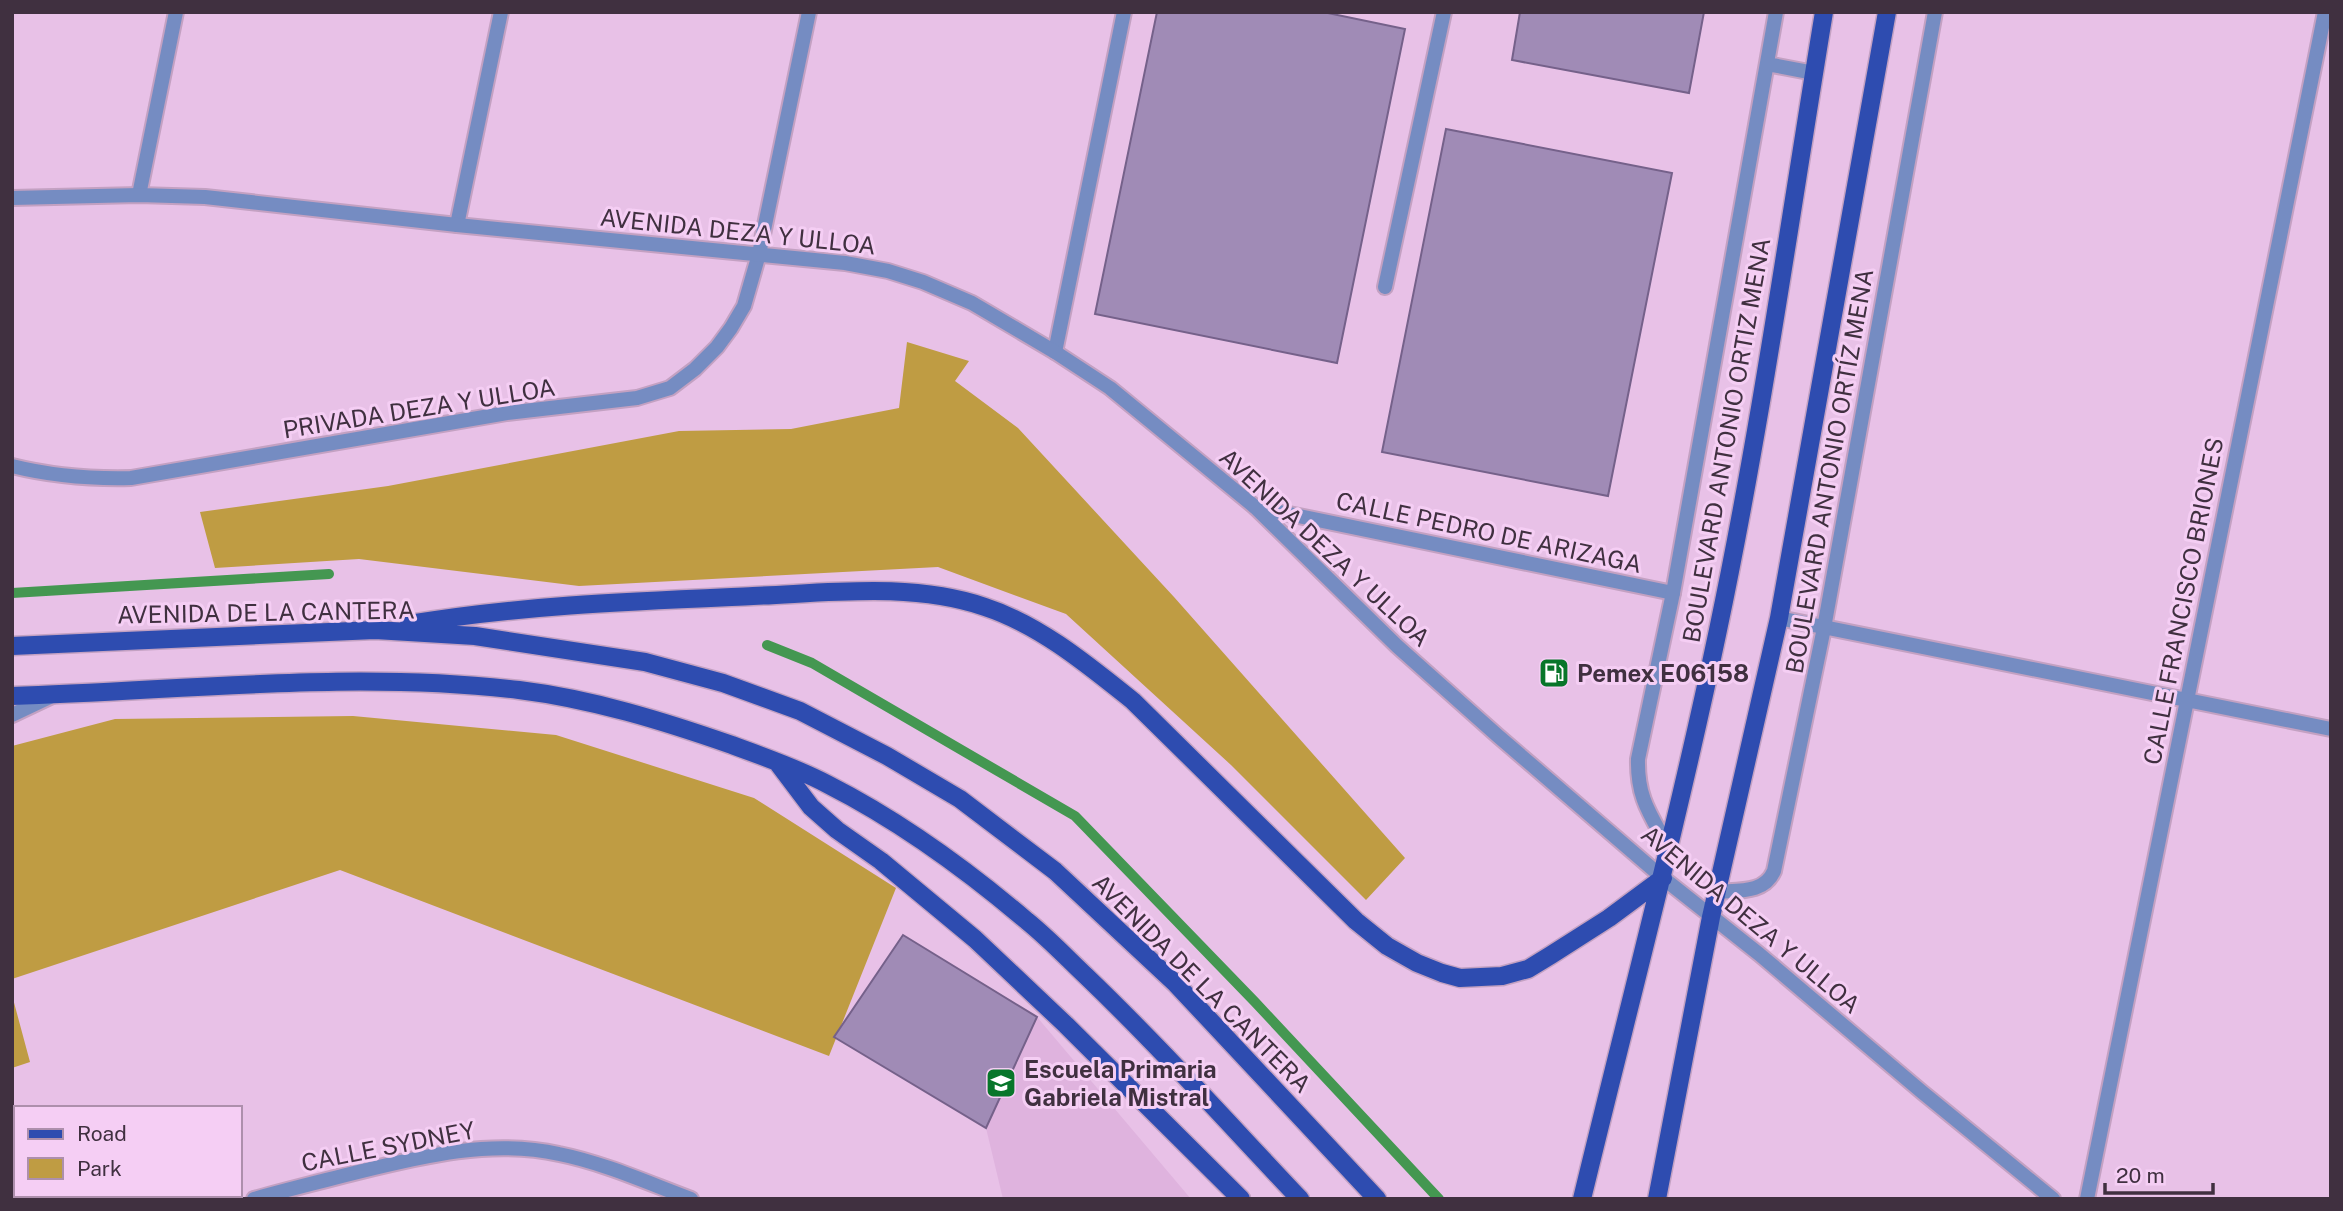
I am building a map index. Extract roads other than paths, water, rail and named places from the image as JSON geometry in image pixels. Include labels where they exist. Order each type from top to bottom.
[{"type":"main road","name":"BOULEVARD ANTONIO ORTIZ MENA","points":[[1582,1199],[1663,878],[1718,630],[1753,448],[1824,12]]},
{"type":"main road","points":[[1657,1199],[1710,917],[1779,618],[1887,12]]},
{"type":"main road","points":[[375,630],[463,616],[619,602],[866,592],[911,592],[954,598],[987,607],[1020,622],[1093,669],[1133,701],[1356,921],[1387,946],[1442,973],[1460,978],[1480,979],[1528,969],[1609,918],[1663,878]]},
{"type":"main road","name":"AVENIDA DE LA CANTERA","points":[[12,646],[375,630],[475,636],[645,662],[723,683],[800,711],[887,756],[960,799],[1055,871],[1176,984],[1377,1199]]},
{"type":"main road","points":[[12,696],[302,683],[416,683],[519,690],[575,699],[631,713],[778,762],[827,784],[873,810],[951,861],[1030,923],[1124,1012],[1300,1199]]},
{"type":"main road","points":[[778,762],[811,807],[924,895],[975,939],[1066,1025],[1241,1199]]},
{"type":"street","points":[[139,195],[177,12]]},
{"type":"street","points":[[457,225],[501,12]]},
{"type":"street","name":"PRIVADA DEZA Y ULLOA","points":[[12,466],[34,472],[91,479],[131,478],[507,413],[638,398],[670,387],[695,369],[717,347],[744,306],[758,254],[810,12]]},
{"type":"street","points":[[1055,352],[1124,12]]},
{"type":"street","points":[[1385,287],[1444,12]]},
{"type":"street","points":[[1669,849],[1640,795],[1637,780],[1638,759],[1673,593],[1776,12]]},
{"type":"street","name":"BOULEVARD ANTONIO ORTÍZ MENA","points":[[1716,892],[1758,888],[1766,884],[1774,871],[1824,628],[1935,12]]},
{"type":"street","name":"CALLE FRANCISCO BRIONES","points":[[2087,1199],[2325,12]]},
{"type":"street","points":[[1767,64],[1814,73]]},
{"type":"street","name":"AVENIDA DEZA Y ULLOA","points":[[12,198],[139,195],[205,197],[845,263],[911,278],[972,303],[1110,388],[1255,507],[1397,646],[1498,737],[1663,878],[1759,954],[2053,1199]]},
{"type":"street","name":"CALLE PEDRO DE ARIZAGA","points":[[1255,507],[1673,593]]},
{"type":"street","points":[[1779,618],[2331,729]]},
{"type":"street","points":[[12,715],[54,695]]},
{"type":"street","name":"CALLE SYDNEY","points":[[254,1199],[408,1160],[462,1150],[517,1148],[559,1153],[691,1199]]},
{"type":"waterway","points":[[12,593],[329,574]]},
{"type":"waterway","points":[[767,645],[812,663],[1075,816],[1255,1002],[1439,1199]]},
{"type":"place","name":"Pemex E06158","points":[[1554,673]]},
{"type":"place","name":"Escuela Primaria Gabriela Mistral","points":[[1001,1083]]}]
